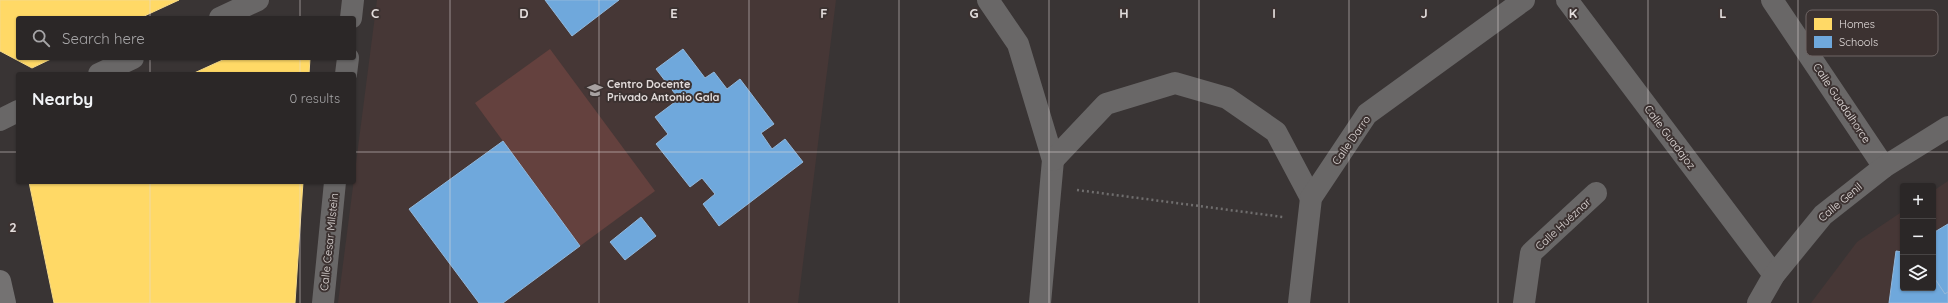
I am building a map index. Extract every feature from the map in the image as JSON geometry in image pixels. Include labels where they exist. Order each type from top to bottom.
[{"type":"main road","points":[[0,281],[5,303]]},
{"type":"street","points":[[224,16],[258,0]]},
{"type":"street","points":[[352,16],[353,0]]},
{"type":"street","points":[[988,0],[1018,44],[1053,160],[1040,303]]},
{"type":"street","name":"Calle Darro","points":[[1299,303],[1311,198],[1367,114],[1524,0]]},
{"type":"street","name":"Calle Guadajoz","points":[[1567,0],[1774,275]]},
{"type":"street","name":"Calle Guadalhorce","points":[[1772,0],[1806,51]]},
{"type":"street","name":"Calle Guadalhorce","points":[[1810,56],[1884,167]]},
{"type":"street","points":[[103,72],[129,60]]},
{"type":"street","points":[[346,72],[348,60]]},
{"type":"street","points":[[1053,160],[1106,104],[1175,83],[1227,98],[1276,132],[1311,198]]},
{"type":"street","points":[[0,120],[16,112]]},
{"type":"street","name":"Calle Genil","points":[[1758,303],[1774,275],[1823,215],[1884,167],[1948,127]]},
{"type":"street","name":"Calle Cesar Milstein","points":[[323,303],[335,184]]},
{"type":"street","name":"Calle Huéznar","points":[[1524,303],[1531,252],[1596,193]]},
{"type":"path","points":[[1051,186],[1309,220]]},
{"type":"shaded area","name":"Centro Docente Privado Antonio Gala","points":[[377,0],[836,0],[798,303],[338,303],[353,184],[356,184],[356,163]]},
{"type":"shaded area","points":[[550,49],[655,191],[580,246],[475,103]]},
{"type":"shaded area","points":[[1948,181],[1948,303],[1811,303],[1857,242],[1900,213],[1900,291],[1936,291],[1936,189]]},
{"type":"building: Homes","points":[[0,0],[179,0],[144,16],[16,16],[16,60],[0,51]]},
{"type":"building: Homes","points":[[17,60],[49,60],[32,68]]},
{"type":"building: Homes","points":[[223,60],[310,60],[309,72],[196,72]]},
{"type":"building: Homes","points":[[29,184],[303,184],[295,303],[54,303]]},
{"type":"building: Schools","points":[[545,0],[619,0],[572,36]]},
{"type":"building: Schools","points":[[683,49],[705,78],[714,72],[727,89],[740,79],[774,124],[761,133],[772,149],[785,139],[803,162],[719,226],[703,204],[715,194],[702,178],[690,187],[656,144],[668,134],[655,117],[679,99],[656,69]]},
{"type":"building: Schools","points":[[503,141],[580,246],[503,303],[479,303],[409,209]]},
{"type":"building: Schools","points":[[641,217],[656,236],[625,260],[610,242]]},
{"type":"building: Schools","points":[[1948,224],[1948,292],[1945,294],[1936,280],[1936,231]]},
{"type":"building: Schools","points":[[1896,251],[1900,252],[1900,291],[1936,291],[1936,280],[1945,294],[1948,292],[1948,303],[1889,303]]},
{"type":"place","name":"Centro Docente Privado Antonio Gala","points":[[595,90]]}]
